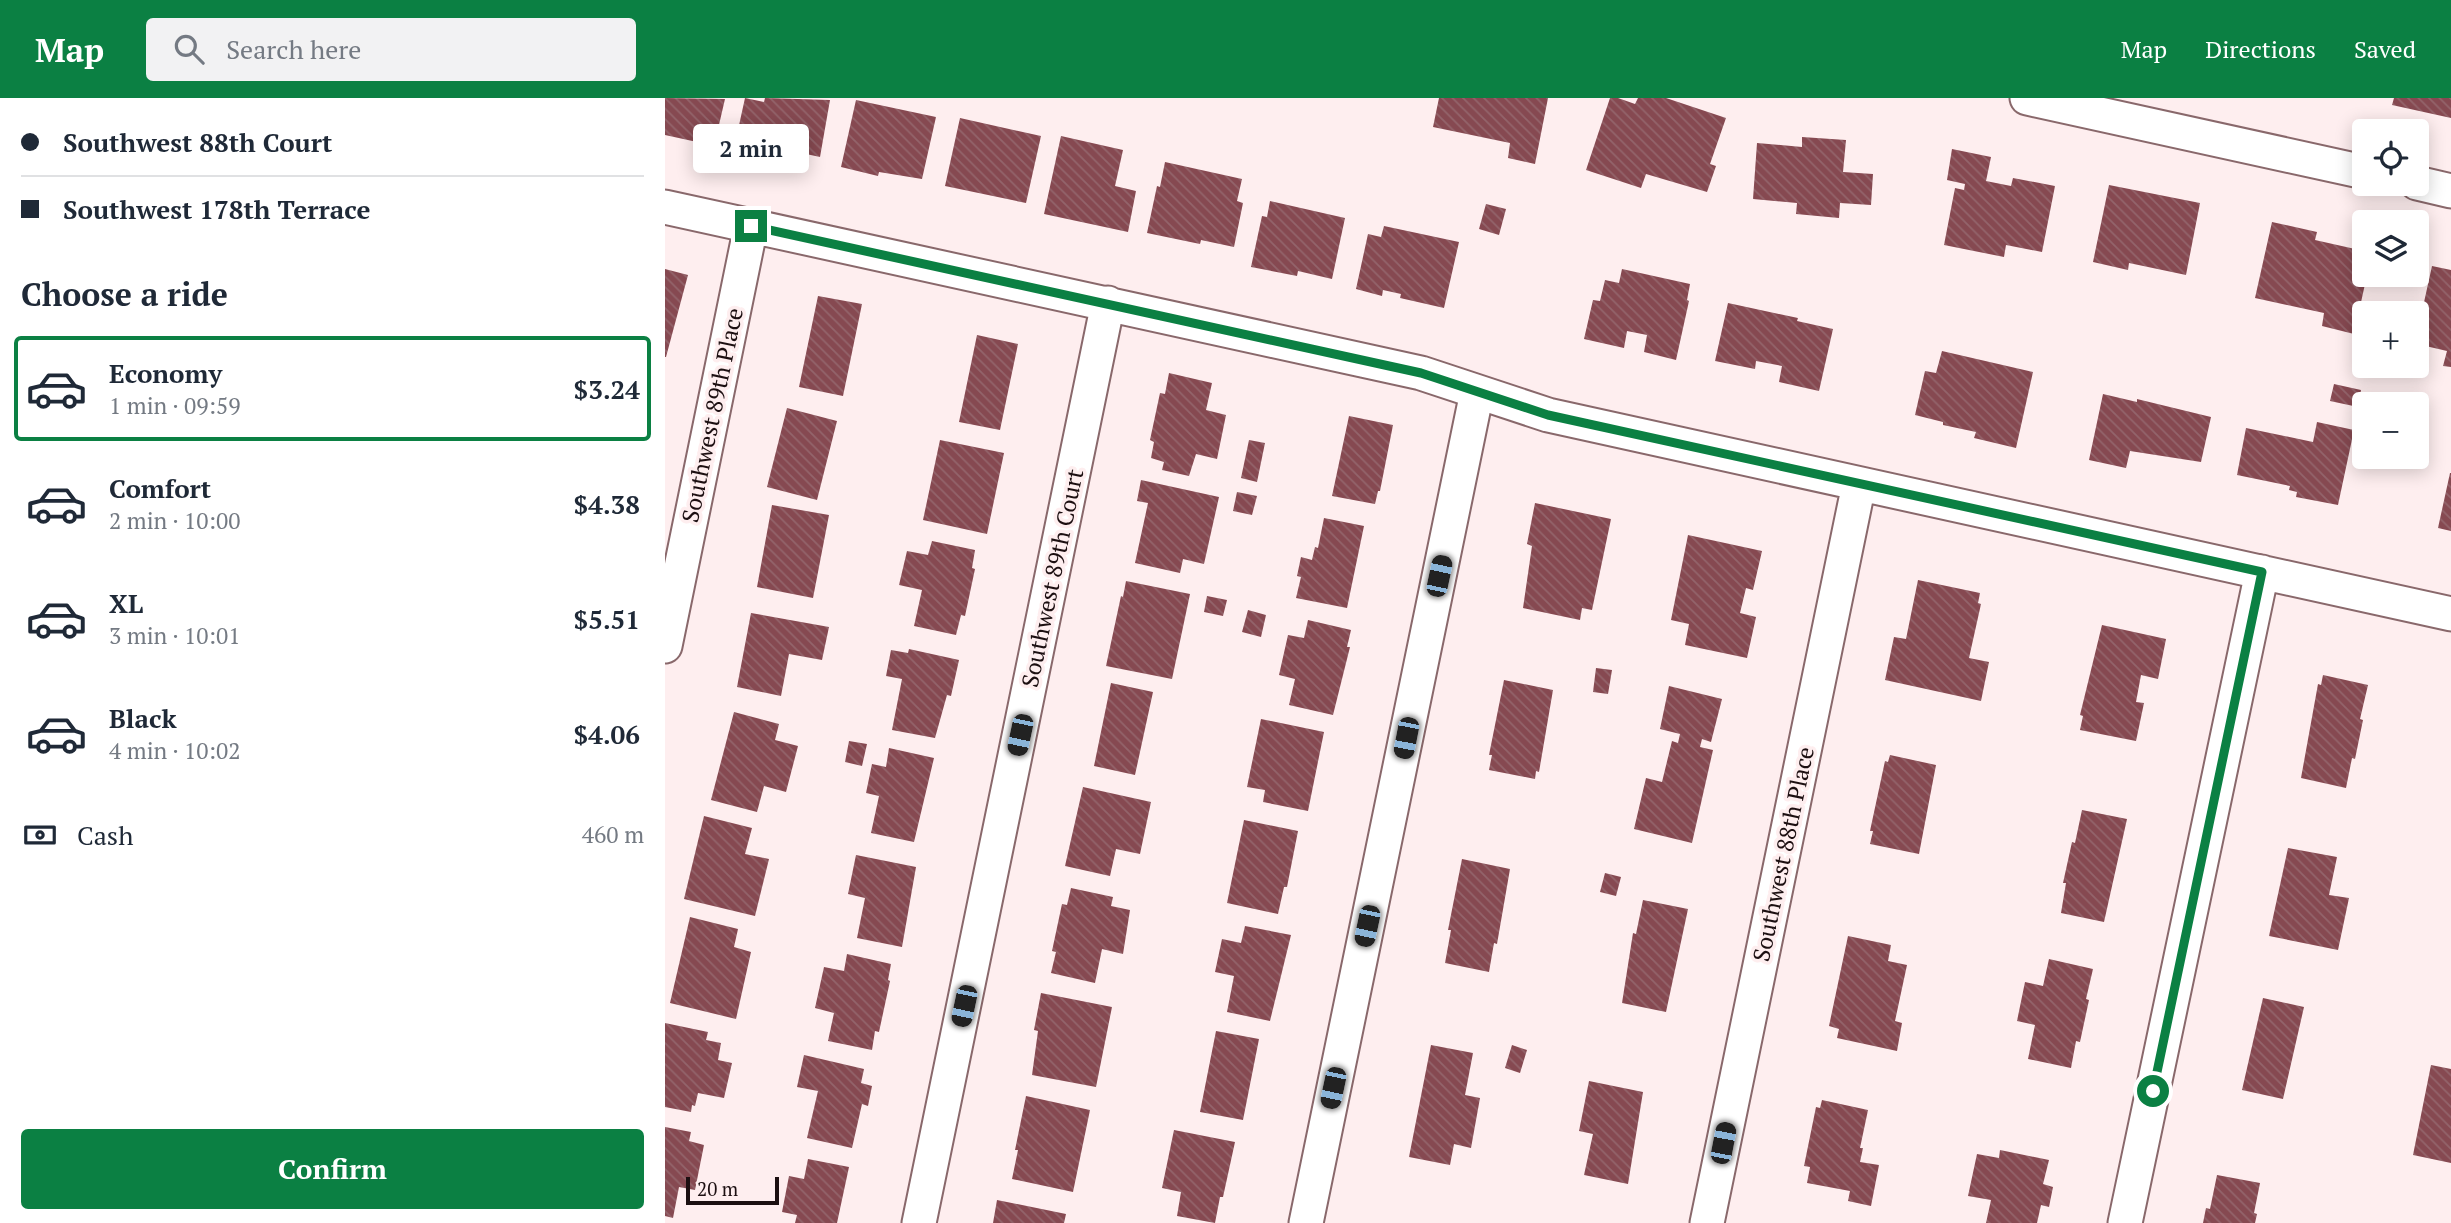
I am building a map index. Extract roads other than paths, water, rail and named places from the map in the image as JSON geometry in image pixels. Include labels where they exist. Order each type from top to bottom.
[{"type":"street","points":[[2027,98],[2154,112],[2352,169]]},
{"type":"street","points":[[2429,186],[2451,191]]},
{"type":"street","points":[[665,206],[1421,373],[1548,415],[2451,614]]},
{"type":"street","name":"Southwest 89th Place","points":[[665,646],[751,226]]},
{"type":"street","name":"Southwest 89th Court","points":[[919,1223],[1108,303]]},
{"type":"street","points":[[1306,1223],[1478,392]]},
{"type":"street","name":"Southwest 88th Place","points":[[1707,1223],[1859,484]]},
{"type":"street","points":[[2125,1223],[2262,572]]}]
